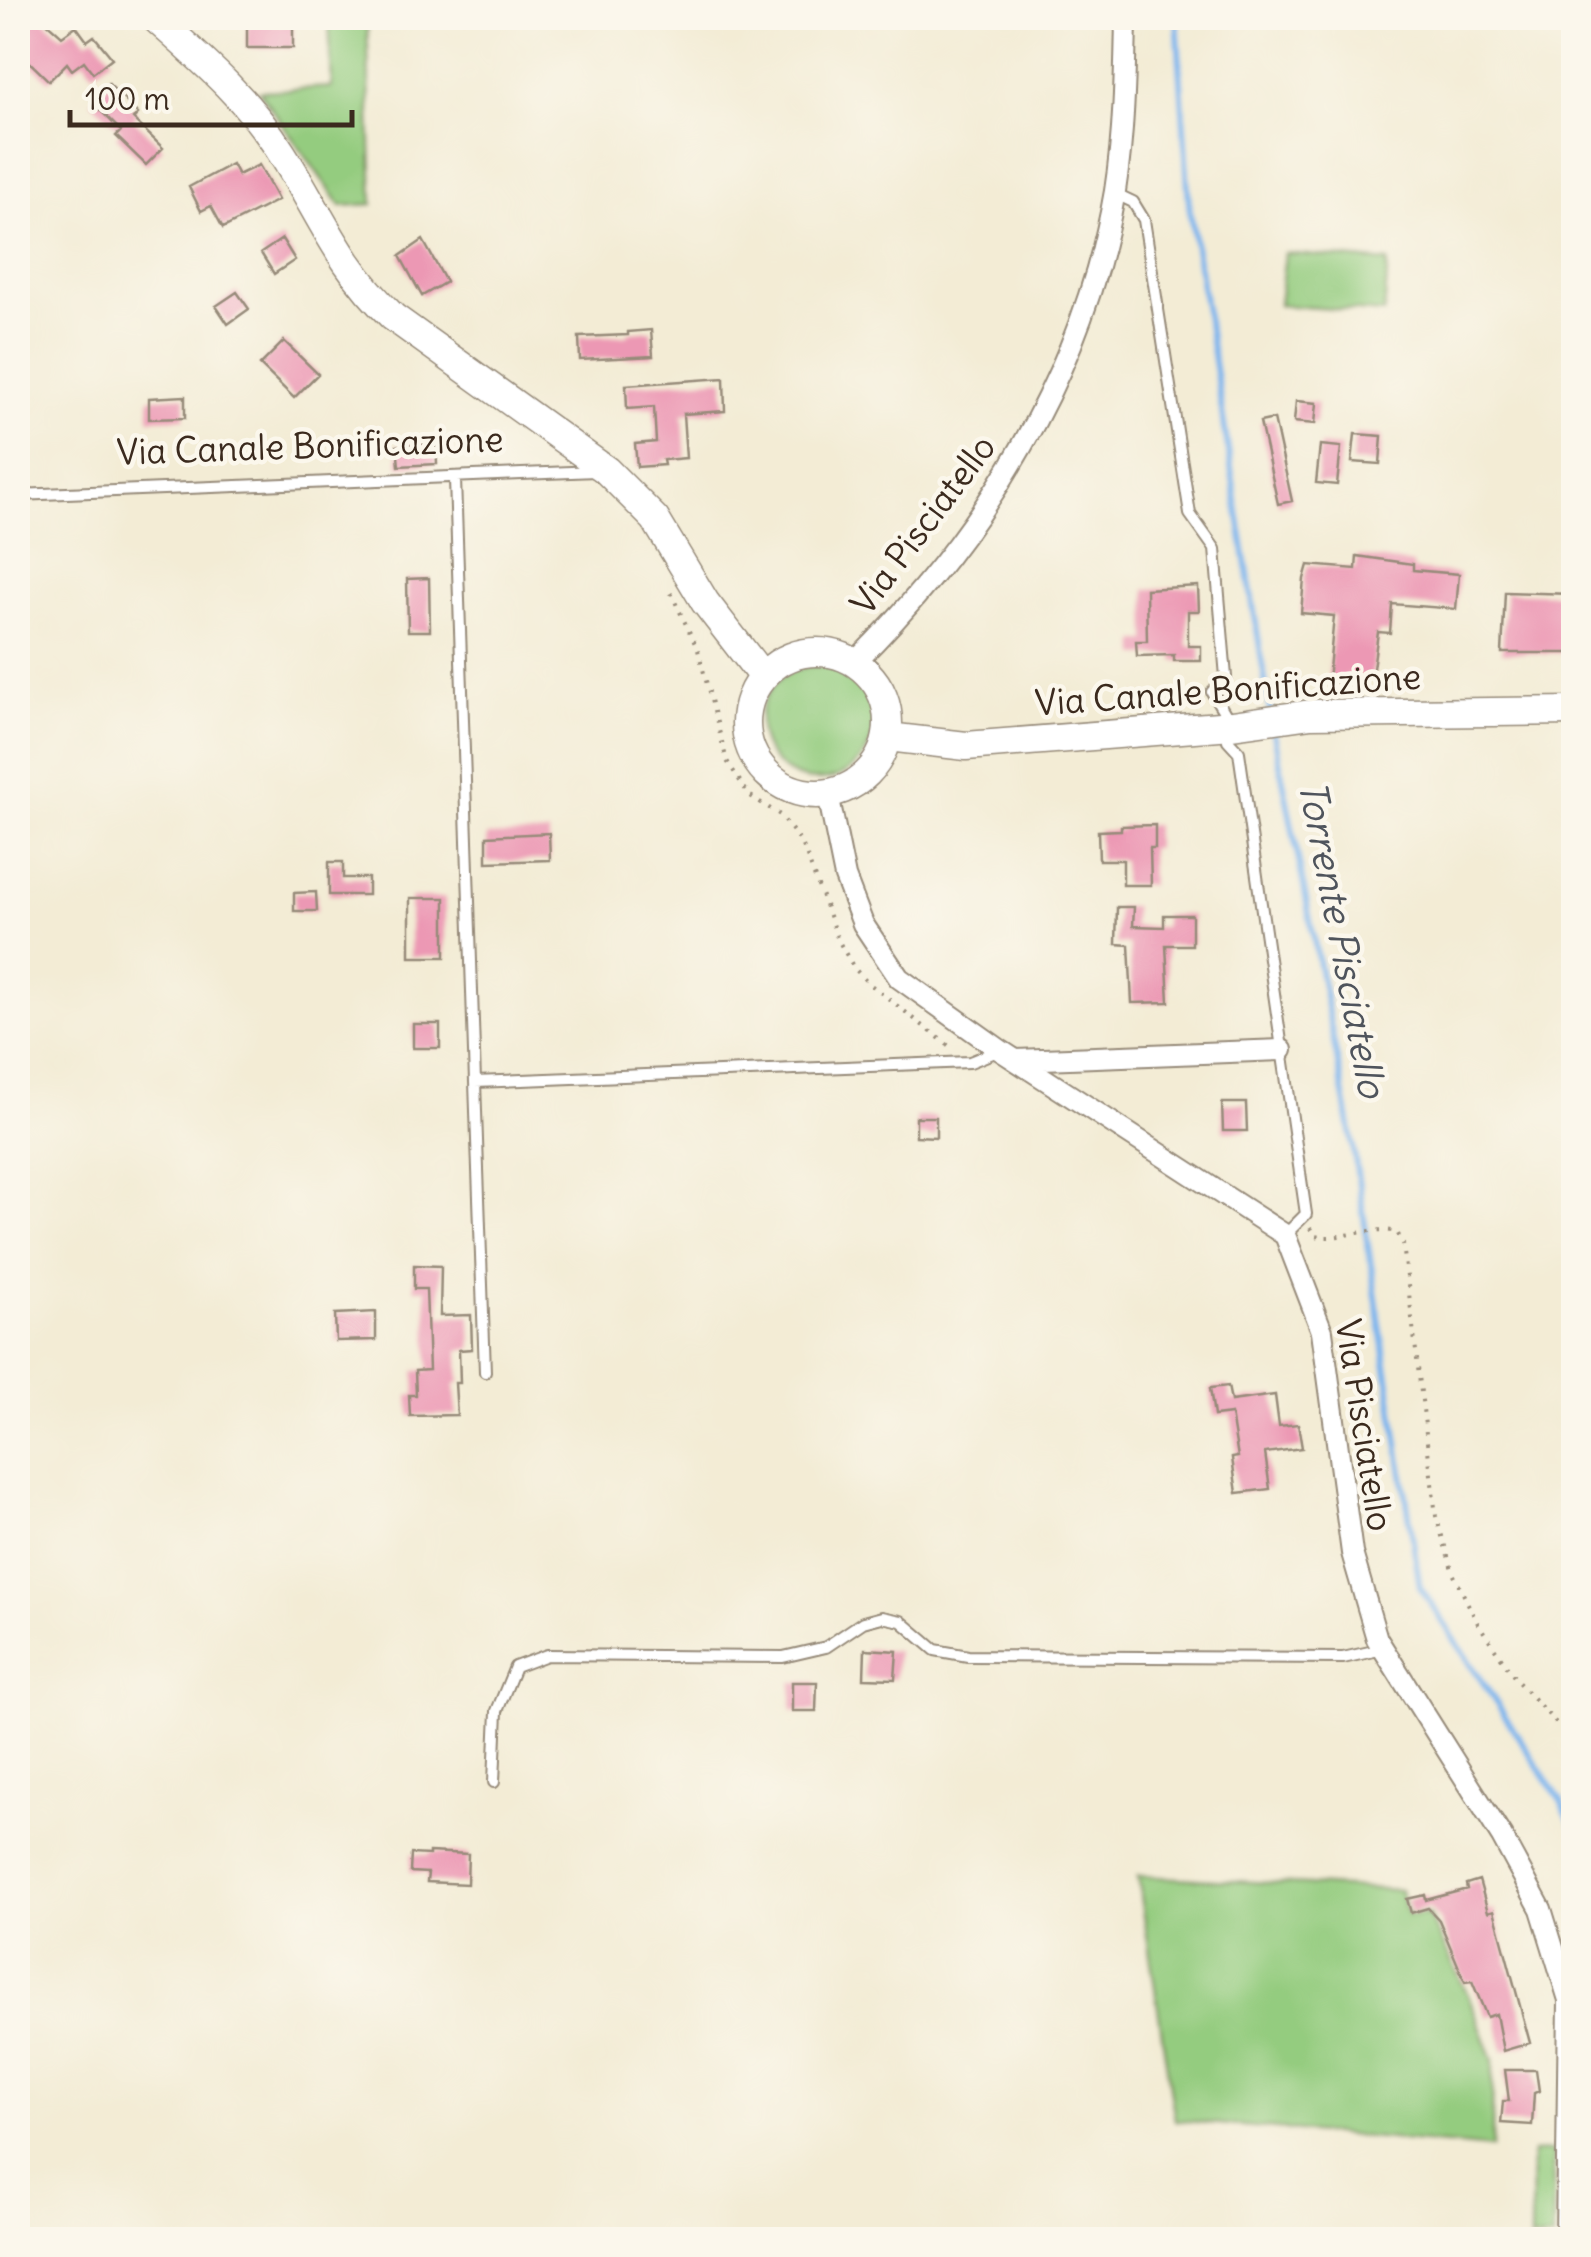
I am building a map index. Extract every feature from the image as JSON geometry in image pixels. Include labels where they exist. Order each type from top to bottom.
[{"type":"street","name":"Via Canale Bonificazione","points":[[154,18],[257,116],[348,269],[370,296],[393,317],[606,470],[655,519],[705,602],[763,676]]},
{"type":"street","name":"Via Pisciatello","points":[[855,662],[930,579],[997,490],[1026,443],[1061,370],[1092,286],[1114,193],[1124,104],[1126,18]]},
{"type":"street","points":[[806,653],[836,654],[855,662],[883,694],[888,716],[888,738],[873,769],[845,790],[828,794],[786,788],[768,776],[747,738],[746,716],[752,695],[763,676],[778,663],[806,653]]},
{"type":"street","name":"Via Canale Bonificazione","points":[[888,738],[966,746],[1240,724],[1311,714],[1574,711]]},
{"type":"street","points":[[828,794],[844,877],[863,924],[899,978],[999,1056],[1284,1235]]},
{"type":"street","points":[[999,1056],[1282,1050]]},
{"type":"street","name":"Via Pisciatello","points":[[1284,1235],[1322,1331],[1352,1553],[1378,1638],[1502,1837],[1541,1909],[1569,2000],[1566,2240]]},
{"type":"lane","points":[[1114,193],[1134,202],[1144,220],[1190,514],[1215,549],[1226,677],[1212,692],[1240,724],[1228,740],[1239,752],[1306,1214],[1284,1235]]},
{"type":"lane","name":"Via Canale Bonificazione","points":[[18,495],[606,470]]},
{"type":"lane","points":[[455,478],[485,1372]]},
{"type":"lane","points":[[474,1082],[950,1062],[999,1056]]},
{"type":"lane","points":[[494,1782],[497,1711],[515,1667],[547,1656],[783,1657],[826,1647],[863,1622],[882,1617],[901,1621],[934,1650],[968,1656],[1343,1658],[1384,1648]]},
{"type":"path","points":[[666,582],[698,650],[727,761],[749,795],[780,815],[802,843],[838,940],[854,968],[952,1048],[999,1056]]},
{"type":"path","points":[[1306,1214],[1314,1236],[1382,1229],[1397,1232],[1402,1244],[1436,1516],[1453,1574],[1477,1622],[1517,1681],[1574,1742]]},
{"type":"green space","points":[[329,18],[367,18],[373,204],[341,206],[259,91],[332,87]]},
{"type":"green space","points":[[1285,253],[1388,262],[1384,313],[1279,305]]},
{"type":"green space","points":[[817,666],[839,671],[857,683],[869,701],[874,723],[869,745],[857,763],[839,775],[817,780],[795,775],[777,763],[765,745],[760,723],[765,701],[777,683],[795,671]]},
{"type":"green space","points":[[1138,1876],[1400,1890],[1408,1916],[1428,1914],[1468,1995],[1493,2060],[1492,2148],[1175,2120]]},
{"type":"green space","points":[[1553,2151],[1553,2239],[1531,2239],[1532,2152]]},
{"type":"building","points":[[18,18],[42,18],[62,36],[76,26],[87,41],[94,36],[112,58],[93,73],[84,61],[72,70],[67,63],[49,81],[18,51]]},
{"type":"building","points":[[247,24],[293,24],[293,48],[247,48]]},
{"type":"building","points":[[108,83],[138,114],[133,119],[163,148],[146,165],[116,136],[121,131],[91,101]]},
{"type":"building","points":[[232,164],[238,175],[259,165],[278,200],[223,228],[211,206],[201,211],[189,187]]},
{"type":"building","points":[[282,239],[295,260],[274,274],[261,253]]},
{"type":"building","points":[[423,240],[446,282],[422,296],[400,256]]},
{"type":"building","points":[[237,292],[249,309],[228,324],[216,306]]},
{"type":"building","points":[[651,330],[653,356],[580,360],[579,337]]},
{"type":"building","points":[[284,341],[318,374],[294,398],[260,365]]},
{"type":"building","points":[[724,378],[725,411],[683,414],[686,458],[637,467],[635,444],[656,442],[654,407],[627,409],[626,385]]},
{"type":"building","points":[[185,396],[185,418],[149,419],[149,398]]},
{"type":"building","points":[[1296,401],[1317,403],[1315,424],[1294,422]]},
{"type":"building","points":[[1274,419],[1292,501],[1278,504],[1260,422]]},
{"type":"building","points":[[1355,434],[1382,436],[1380,464],[1352,462]]},
{"type":"building","points":[[436,443],[437,464],[399,466],[397,446]]},
{"type":"building","points":[[1320,445],[1341,447],[1337,485],[1316,483]]},
{"type":"building","points":[[1357,556],[1413,564],[1413,570],[1459,574],[1456,609],[1392,604],[1390,633],[1378,632],[1372,676],[1347,674],[1346,683],[1328,681],[1334,616],[1301,613],[1304,579],[1308,565],[1356,569]]},
{"type":"building","points":[[429,578],[430,631],[408,631],[407,579]]},
{"type":"building","points":[[1198,586],[1199,611],[1188,611],[1188,646],[1201,646],[1201,661],[1174,661],[1174,655],[1137,656],[1136,641],[1147,641],[1146,589]]},
{"type":"building","points":[[1505,592],[1574,594],[1574,653],[1502,653]]},
{"type":"building","points":[[1155,825],[1155,848],[1150,848],[1151,885],[1123,885],[1123,860],[1099,860],[1098,831]]},
{"type":"building","points":[[549,833],[550,860],[487,862],[487,836]]},
{"type":"building","points":[[329,862],[343,862],[343,878],[368,878],[368,895],[329,895]]},
{"type":"building","points":[[316,892],[317,911],[294,911],[294,893]]},
{"type":"building","points":[[410,898],[445,898],[445,957],[410,957]]},
{"type":"building","points":[[1117,907],[1134,907],[1133,926],[1164,927],[1164,915],[1192,915],[1192,945],[1166,945],[1169,1002],[1132,1003],[1129,945],[1116,944]]},
{"type":"building","points":[[413,1024],[440,1024],[440,1048],[413,1048]]},
{"type":"building","points":[[1222,1103],[1246,1103],[1247,1131],[1223,1131]]},
{"type":"building","points":[[916,1117],[936,1117],[936,1137],[916,1136]]},
{"type":"building","points":[[414,1265],[441,1266],[440,1316],[471,1315],[472,1349],[459,1350],[457,1415],[410,1416],[409,1395],[416,1395],[415,1371],[429,1370],[426,1289],[414,1289]]},
{"type":"building","points":[[376,1312],[376,1340],[336,1341],[335,1314]]},
{"type":"building","points":[[1228,1386],[1231,1401],[1275,1395],[1279,1426],[1298,1424],[1302,1448],[1265,1453],[1270,1489],[1237,1493],[1232,1458],[1238,1457],[1231,1414],[1214,1416],[1210,1388]]},
{"type":"building","points":[[865,1649],[897,1651],[895,1679],[864,1678]]},
{"type":"building","points":[[792,1682],[817,1682],[816,1711],[792,1711]]},
{"type":"building","points":[[411,1854],[468,1854],[467,1884],[427,1882],[428,1873],[410,1872]]},
{"type":"building","points":[[1479,1880],[1488,1912],[1494,1910],[1530,2043],[1503,2051],[1496,2014],[1487,2017],[1472,1981],[1465,1982],[1439,1920],[1428,1908],[1411,1913],[1407,1899],[1425,1895],[1426,1900],[1467,1889],[1466,1884]]},
{"type":"building","points":[[1505,2070],[1536,2070],[1539,2091],[1534,2093],[1532,2125],[1501,2123],[1503,2101],[1509,2101]]},
{"type":"waterway","name":"Torrente Pisciatello","points":[[1177,18],[1189,205],[1270,711]]},
{"type":"waterway","name":"Torrente Pisciatello","points":[[1273,728],[1350,1126],[1420,1587],[1561,1801],[1574,1829]]}]
